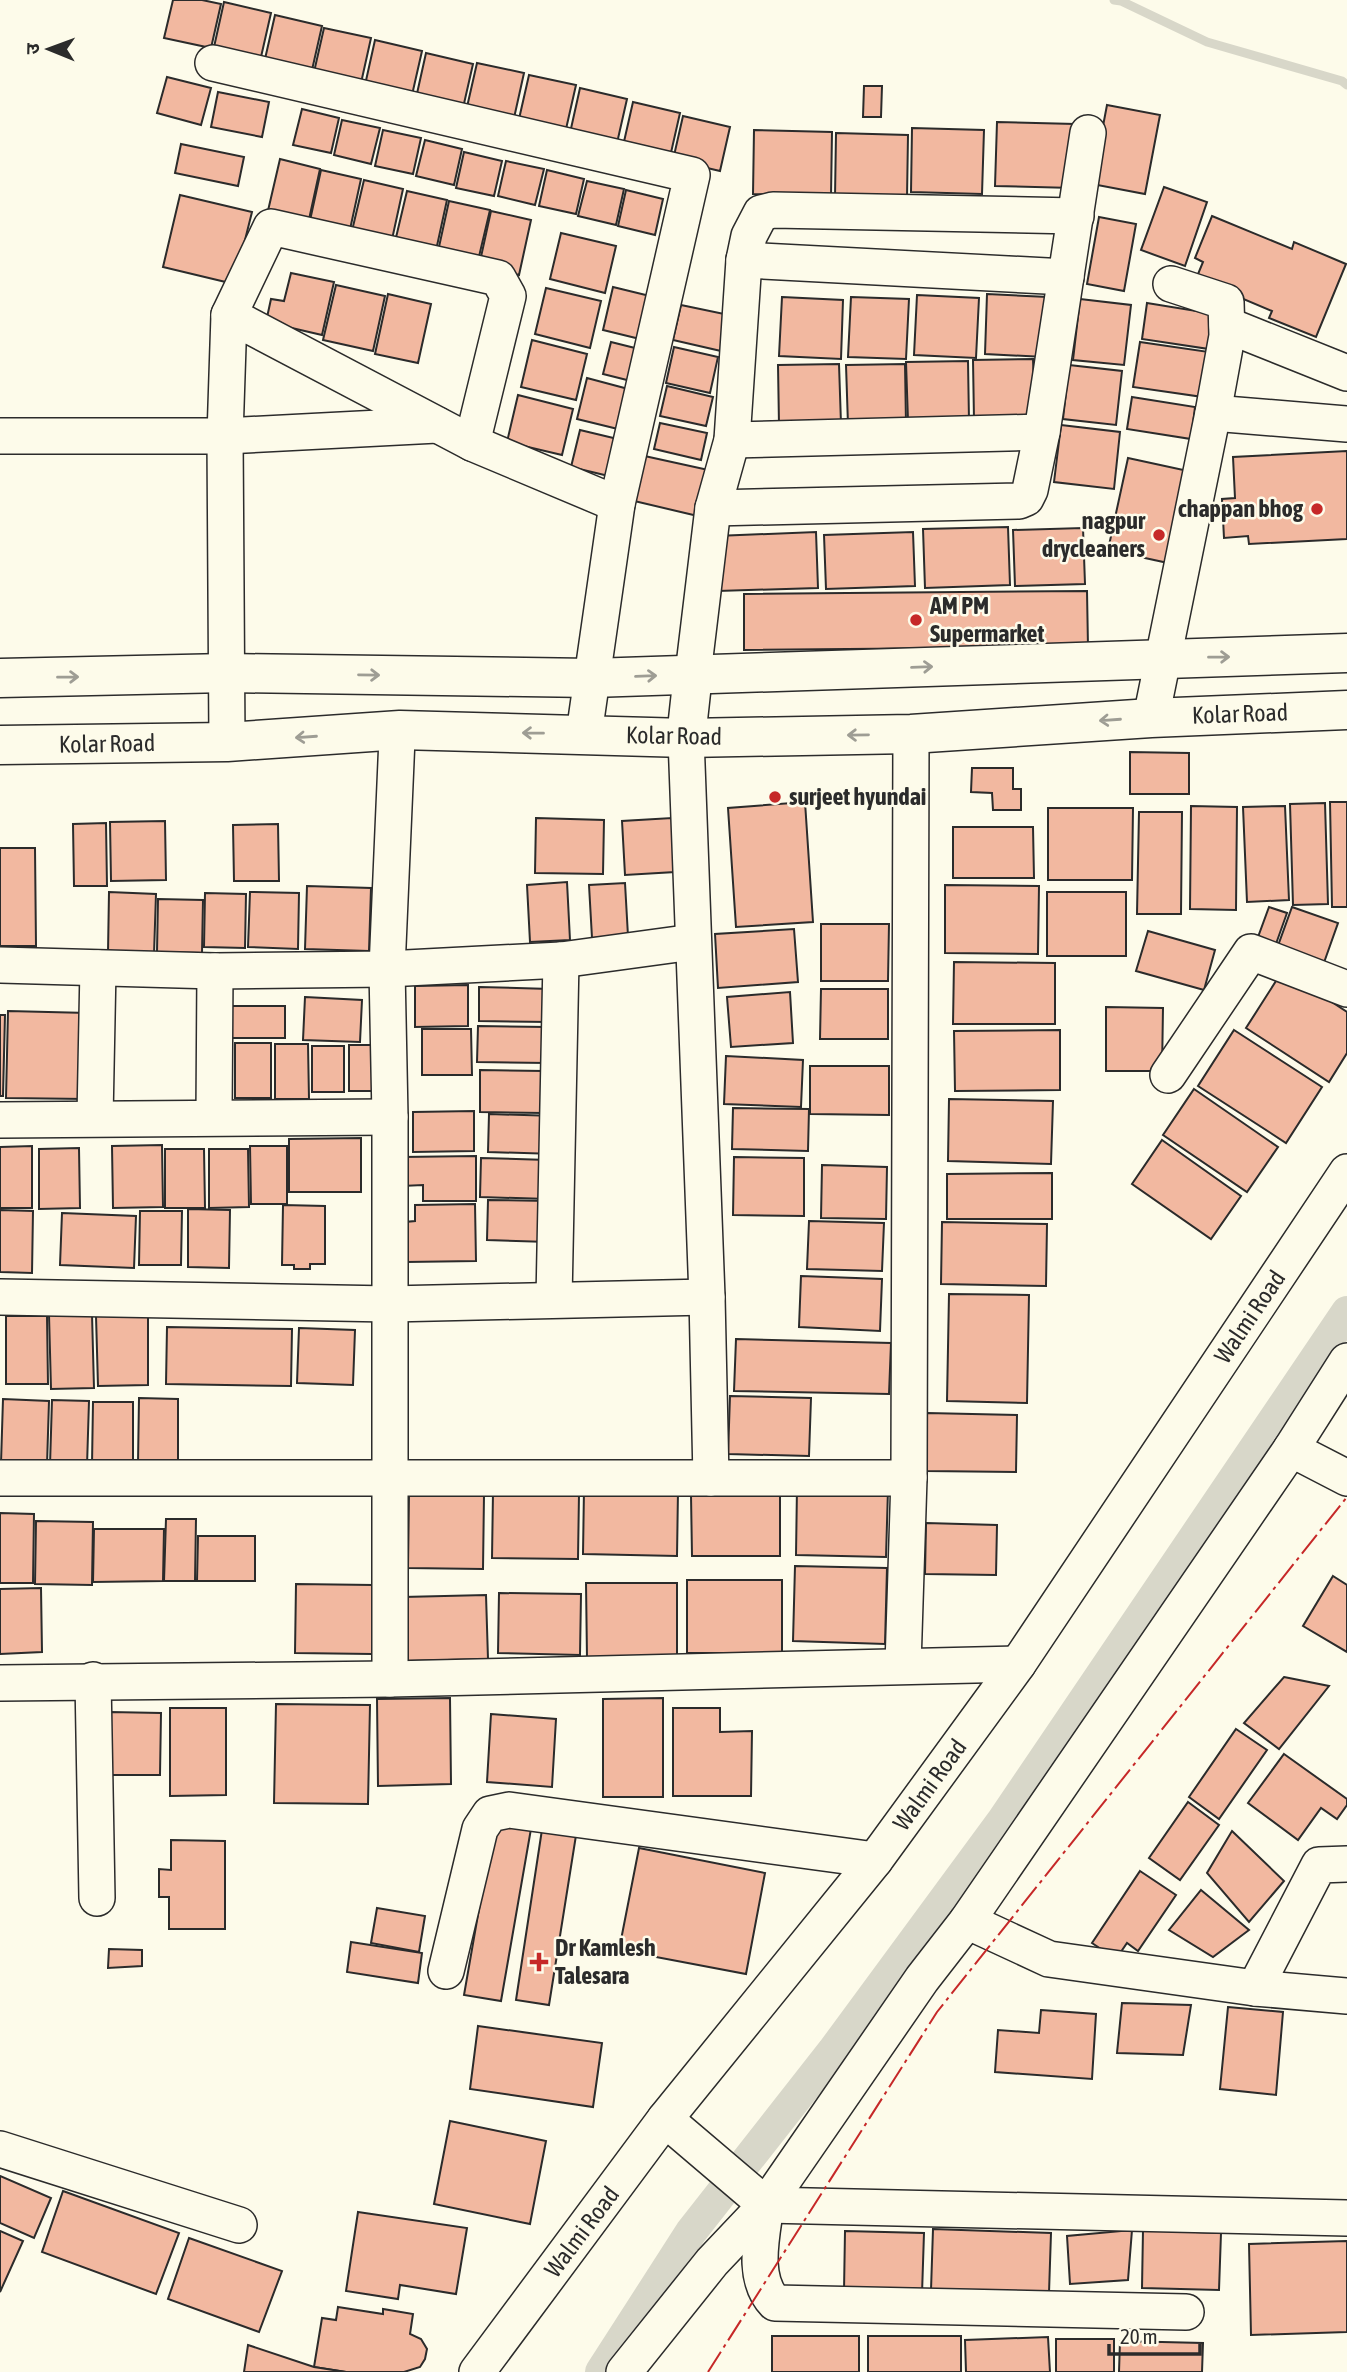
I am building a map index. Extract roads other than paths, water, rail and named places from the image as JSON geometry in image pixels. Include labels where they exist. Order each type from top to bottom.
[{"type":"main road","points":[[0,678],[227,673],[592,678],[1347,653]]},
{"type":"main road","points":[[686,738],[693,674]]},
{"type":"main road","name":"Kolar Road","points":[[0,745],[227,742],[400,730],[686,738],[911,734],[1151,718],[1347,710]]},
{"type":"street","points":[[213,63],[692,175],[617,504],[584,734]]},
{"type":"street","points":[[713,509],[1019,501],[1026,498],[1042,432],[1088,133]]},
{"type":"street","points":[[693,674],[713,509],[732,440],[744,260],[749,236],[761,213],[773,210],[1076,216]]},
{"type":"street","points":[[227,742],[225,436],[229,314],[271,227],[498,278],[508,296],[472,443]]},
{"type":"street","points":[[744,260],[1066,277]]},
{"type":"street","points":[[1151,718],[1227,336],[1226,302],[1171,284]]},
{"type":"street","points":[[229,314],[472,443],[617,504]]},
{"type":"street","points":[[1227,325],[1347,373]]},
{"type":"street","points":[[1213,413],[1347,424]]},
{"type":"street","points":[[0,436],[225,436],[439,425]]},
{"type":"street","points":[[732,440],[1042,432]]},
{"type":"street","points":[[390,1679],[390,1116],[387,969],[397,738],[400,730]]},
{"type":"street","points":[[903,1665],[909,1478],[911,734]]},
{"type":"street","points":[[686,738],[708,1297],[711,1478]]},
{"type":"street","points":[[0,965],[215,971],[387,969],[561,960],[693,942]]},
{"type":"street","points":[[1168,1075],[1251,952],[1347,989]]},
{"type":"street","points":[[554,1299],[561,960]]},
{"type":"street","points":[[95,1118],[98,968]]},
{"type":"street","points":[[215,971],[215,1117]]},
{"type":"street","points":[[0,1120],[390,1116]]},
{"type":"street","name":"Walmi Road","points":[[477,2372],[665,2119],[875,1860],[1018,1664],[1347,1172]]},
{"type":"street","points":[[0,1297],[390,1304],[708,1297]]},
{"type":"street","points":[[624,2372],[712,2262],[766,2205],[922,1979],[967,1921],[1291,1449],[1347,1361]]},
{"type":"street","points":[[1291,1449],[1347,1478]]},
{"type":"street","points":[[0,1478],[909,1478]]},
{"type":"street","points":[[0,1683],[390,1679],[1018,1664]]},
{"type":"street","points":[[93,1681],[97,1898]]},
{"type":"street","points":[[446,1971],[480,1829],[490,1814],[509,1810],[875,1860]]},
{"type":"street","points":[[1255,1988],[1319,1865],[1347,1864]]},
{"type":"street","points":[[967,1921],[1049,1959],[1255,1988],[1347,1996]]},
{"type":"street","points":[[665,2119],[766,2205],[1347,2218]]},
{"type":"street","points":[[0,2149],[239,2224]]},
{"type":"street","points":[[766,2205],[760,2267],[765,2291],[775,2303],[1186,2312]]},
{"type":"waterway","points":[[1114,0],[1207,42],[1342,81],[1347,85]]},
{"type":"waterway","points":[[601,2372],[691,2232],[833,2051],[1003,1820],[1347,1312]]},
{"type":"place","name":"chappan bhog","points":[[1317,509]]},
{"type":"place","name":"nagpur drycleaners","points":[[1159,535]]},
{"type":"place","name":"AM PM Supermarket","points":[[916,620]]},
{"type":"place","name":"surjeet hyundai","points":[[775,797]]},
{"type":"place","name":"Dr Kamlesh Talesara","points":[[539,1962]]}]
